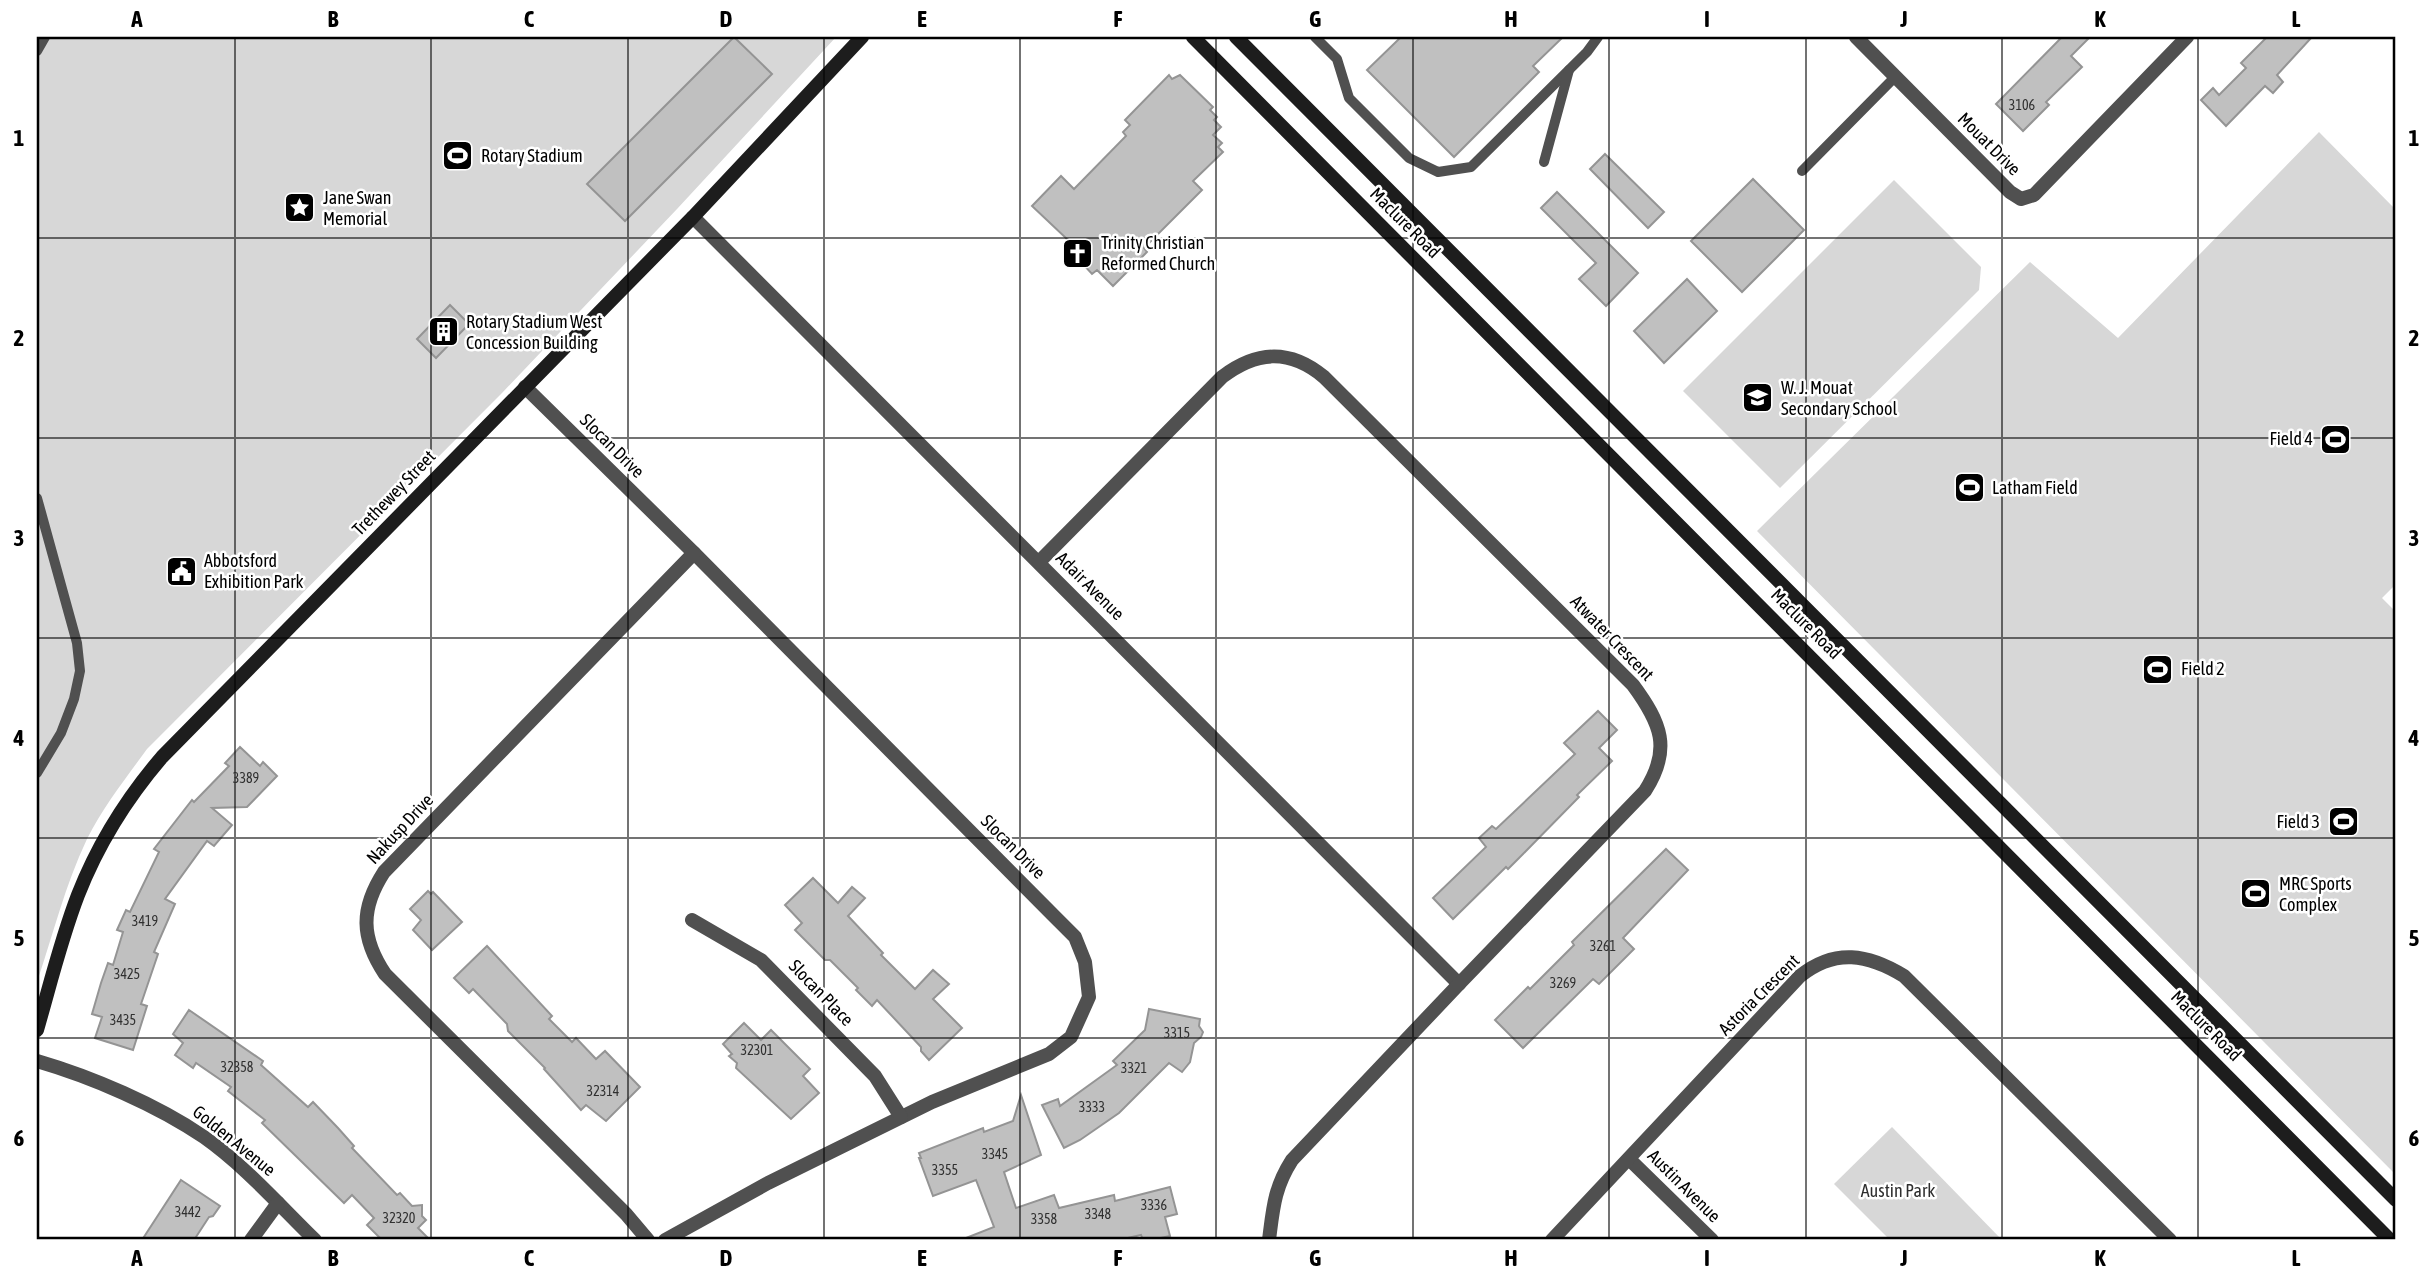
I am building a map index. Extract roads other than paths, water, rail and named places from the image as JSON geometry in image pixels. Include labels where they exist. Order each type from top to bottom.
[{"type":"main road","name":"Trethewey Street","points":[[37,1030],[78,897],[113,823],[142,780],[171,747],[693,217],[862,37]]},
{"type":"main road","name":"Maclure Road","points":[[1192,37],[2390,1240]]},
{"type":"main road","name":"Maclure Road","points":[[1236,37],[2396,1200]]},
{"type":"street","name":"Mouat Drive","points":[[1856,37],[2010,192],[2021,199],[2034,195],[2187,37]]},
{"type":"street","name":"Adair Avenue","points":[[693,217],[1459,984]]},
{"type":"street","name":"Atwater Crescent","points":[[1039,562],[1237,365],[1259,357],[1294,359],[1312,367],[1324,377],[1633,685],[1645,701],[1659,731],[1662,748],[1655,776],[1645,791],[1292,1160],[1280,1178],[1274,1197],[1269,1240]]},
{"type":"street","name":"Slocan Drive","points":[[525,387],[1061,922],[1075,937],[1085,962],[1089,997],[1071,1037],[1048,1054],[901,1117],[768,1183],[665,1240]]},
{"type":"street","name":"Nakusp Drive","points":[[648,1240],[626,1214],[385,974],[372,955],[366,931],[367,908],[373,890],[384,872],[694,553]]},
{"type":"street","name":"Slocan Place","points":[[692,920],[761,960],[875,1076],[901,1117]]},
{"type":"street","name":"Astoria Crescent","points":[[1552,1240],[1800,976],[1812,966],[1827,960],[1863,957],[1884,964],[1905,976],[2170,1240]]},
{"type":"street","name":"Golden Avenue","points":[[37,1062],[119,1092],[164,1112],[206,1139],[315,1240]]},
{"type":"street","name":"Austin Avenue","points":[[1629,1158],[1712,1240]]},
{"type":"street","points":[[251,1240],[278,1203]]},
{"type":"lane","points":[[37,51],[45,37]]},
{"type":"lane","points":[[1315,37],[1337,59],[1349,97],[1409,158],[1438,172],[1471,167],[1570,69],[1598,37]]},
{"type":"lane","points":[[1544,162],[1570,69]]},
{"type":"lane","points":[[1802,171],[1895,77]]},
{"type":"lane","points":[[37,498],[77,643],[80,671],[74,699],[61,733],[37,773]]},
{"type":"place","name":"Rotary Stadium","points":[[458,156]]},
{"type":"place","name":"Jane Swan Memorial","points":[[300,208]]},
{"type":"place","name":"Trinity Christian Reformed Church","points":[[1078,253]]},
{"type":"place","name":"Rotary Stadium West Concession Building","points":[[443,332]]},
{"type":"place","name":"W. J. Mouat Secondary School","points":[[1758,398]]},
{"type":"place","name":"Field 4","points":[[2336,439]]},
{"type":"place","name":"Latham Field","points":[[1969,488]]},
{"type":"place","name":"Abbotsford Exhibition Park","points":[[181,571]]},
{"type":"place","name":"Field 2","points":[[2158,669]]},
{"type":"place","name":"Field 3","points":[[2343,822]]},
{"type":"place","name":"MRC Sports Complex","points":[[2256,894]]},
{"type":"park label","name":"Austin Park","points":[[1898,1191]]}]
